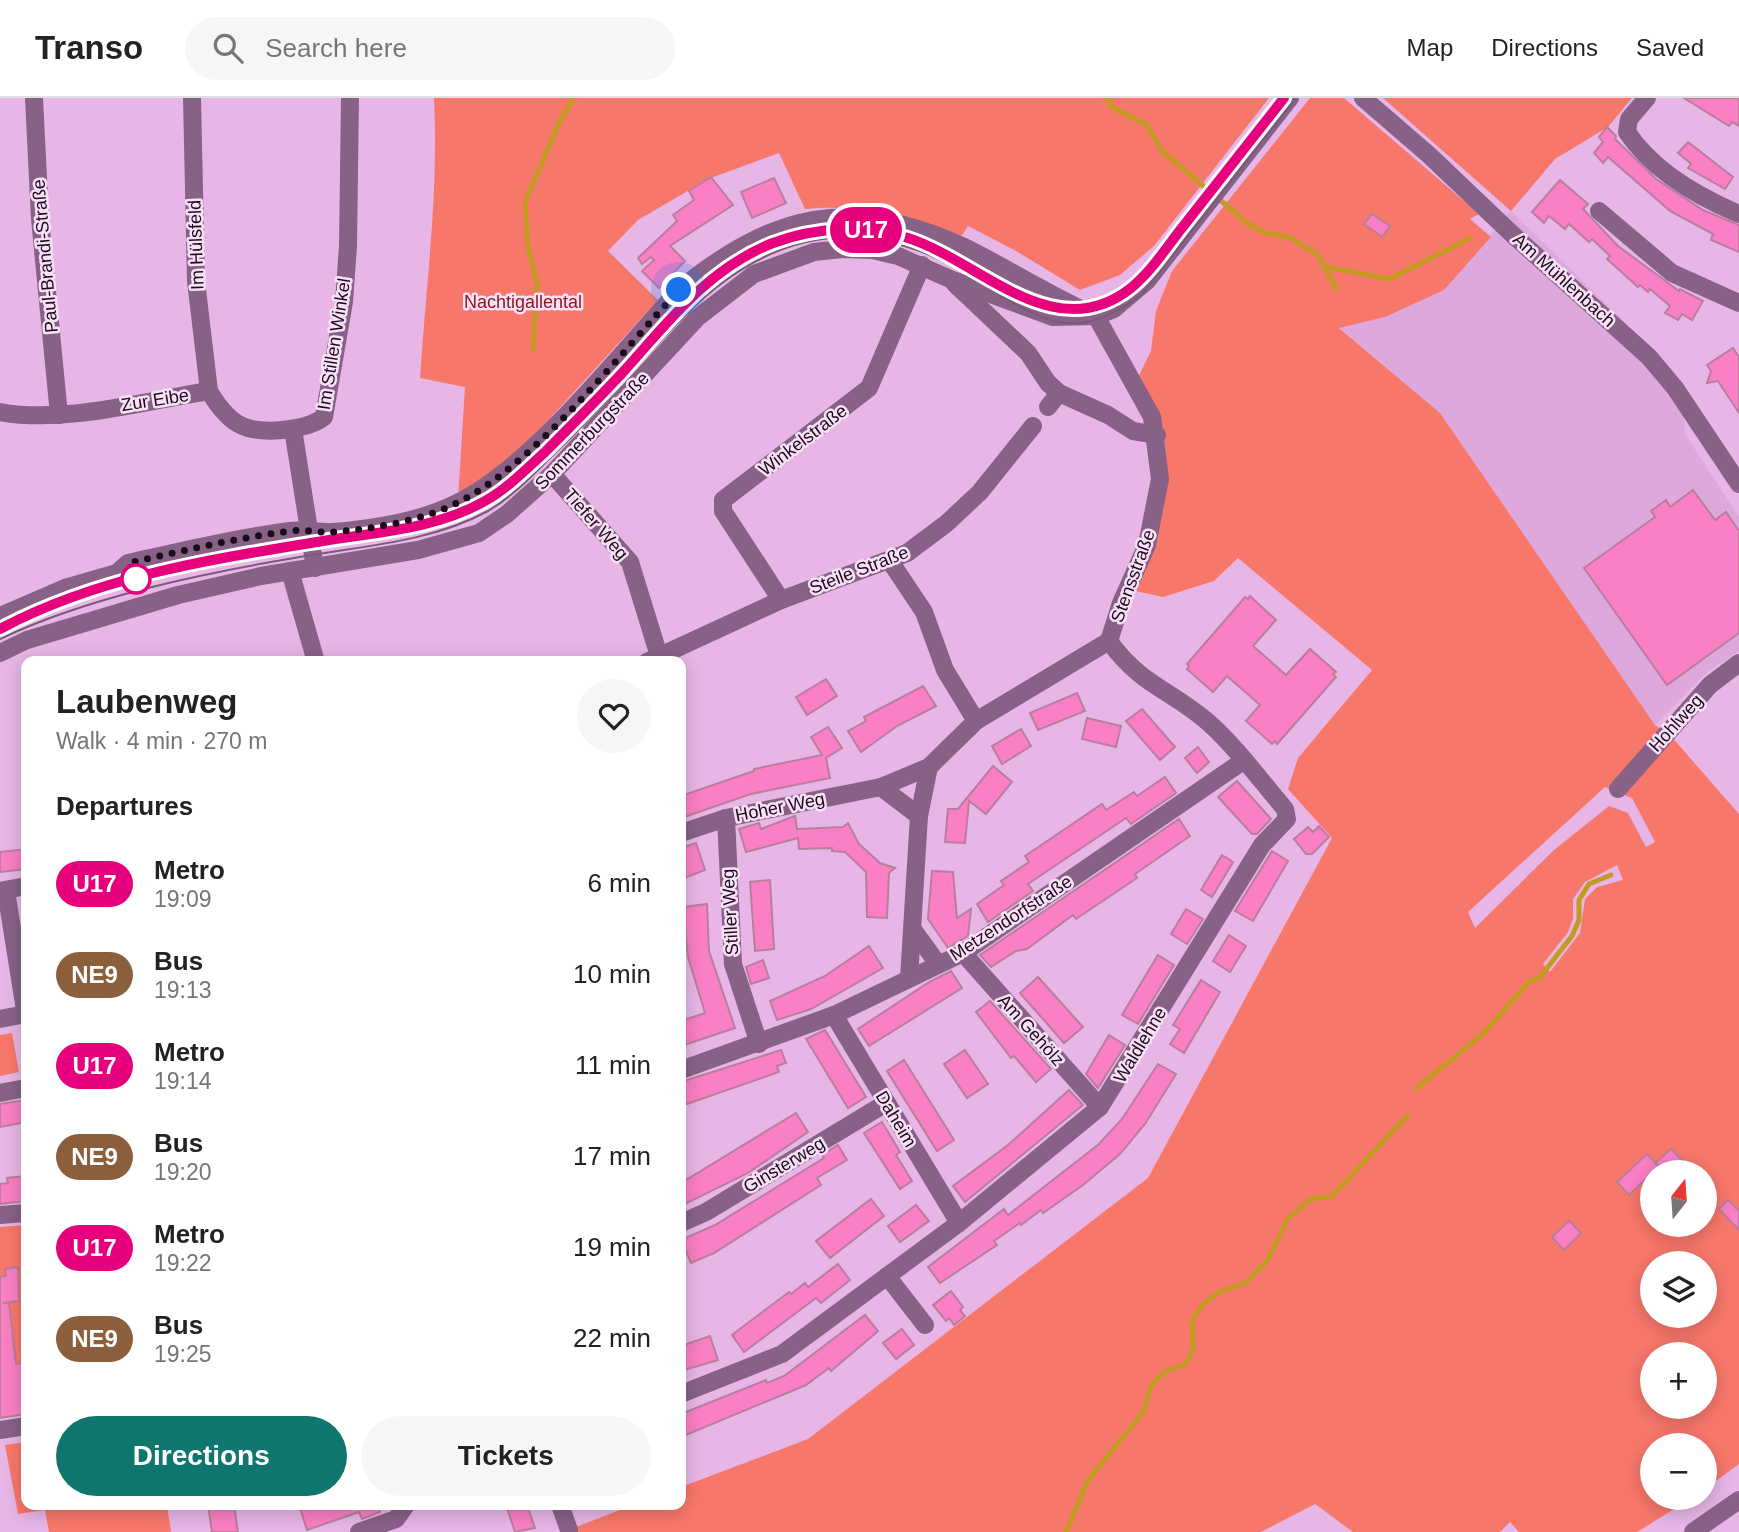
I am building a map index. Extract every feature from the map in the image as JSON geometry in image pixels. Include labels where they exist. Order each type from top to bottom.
[{"type":"street","name":"Paul-Brandi-Straße","points":[[33,98],[40,219],[59,415]]},
{"type":"street","name":"Im Hülsfeld","points":[[192,98],[196,281],[209,391]]},
{"type":"street","name":"Im Stillen Winkel","points":[[293,429],[317,422],[324,417],[329,403],[328,391],[344,302],[348,246],[350,98]]},
{"type":"street","name":"Sommerburgstraße","points":[[0,653],[27,640],[178,595],[290,571],[418,550],[470,536],[507,514],[552,474],[697,318],[754,274],[814,252],[872,250],[922,265],[950,279],[1033,311],[1067,318],[1096,316],[1133,296],[1290,98]]},
{"type":"street","name":"Am Mühlenbach","points":[[1363,98],[1649,357],[1675,388],[1739,484]]},
{"type":"street","points":[[1647,98],[1629,119],[1627,132],[1632,141],[1683,184],[1739,214]]},
{"type":"street","points":[[1599,211],[1672,273],[1739,303]]},
{"type":"street","name":"Sommerburgstraße","points":[[0,616],[65,588],[117,573],[128,563],[223,542],[310,530],[332,532],[427,515],[476,493],[501,475],[557,422],[679,290],[699,274],[765,234],[808,219],[867,217],[913,227],[964,247],[1039,290],[1096,316]]},
{"type":"street","name":"Winkelstraße","points":[[781,600],[723,511],[723,500],[869,388],[922,265]]},
{"type":"street","points":[[950,279],[1028,353],[1048,383],[1053,400],[1108,415],[1133,431],[1157,435]]},
{"type":"street","points":[[1033,311],[1039,290]]},
{"type":"street","name":"Stensstraße","points":[[881,787],[929,767],[976,721],[1109,641],[1121,603],[1147,545],[1157,506],[1160,479],[1157,435],[1146,402],[1096,316]]},
{"type":"street","name":"Zur Eibe","points":[[0,412],[22,416],[59,415],[209,391],[220,409],[247,429],[293,429]]},
{"type":"street","name":"Steile Straße","points":[[660,656],[781,600],[907,553],[947,523],[1010,458],[1033,426]]},
{"type":"street","points":[[293,429],[315,568]]},
{"type":"street","name":"Tiefer Weg","points":[[552,474],[630,562],[652,656]]},
{"type":"street","points":[[890,561],[924,612],[945,670],[976,721]]},
{"type":"street","points":[[290,571],[314,656]]},
{"type":"street","name":"Stensstraße","points":[[1109,641],[1123,661],[1142,679],[1209,723],[1243,761]]},
{"type":"street","name":"Hohlweg","points":[[1618,789],[1710,685],[1739,663]]},
{"type":"street","name":"Metzendorfstraße","points":[[686,1068],[834,1015],[963,953],[1243,761]]},
{"type":"street","name":"Waldlehne","points":[[686,1392],[782,1354],[959,1223],[1100,1107],[1262,845],[1287,819],[1285,809],[1243,761]]},
{"type":"street","points":[[909,978],[919,816],[929,767]]},
{"type":"street","points":[[881,787],[919,816]]},
{"type":"street","name":"Hoher Weg","points":[[686,831],[726,818],[881,787]]},
{"type":"street","name":"Stiller Weg","points":[[726,818],[733,964],[758,1044]]},
{"type":"street","points":[[21,887],[3,891],[21,988]]},
{"type":"street","points":[[914,931],[938,964]]},
{"type":"street","name":"Am Gehölz","points":[[963,953],[1100,1107]]},
{"type":"street","name":"Daheim","points":[[834,1015],[959,1223]]},
{"type":"street","points":[[0,1018],[21,1016]]},
{"type":"street","points":[[0,1093],[21,1089]]},
{"type":"street","name":"Ginsterweg","points":[[686,1221],[706,1212],[886,1102]]},
{"type":"street","points":[[0,1215],[21,1213]]},
{"type":"street","points":[[887,1276],[925,1325]]},
{"type":"street","points":[[0,1430],[21,1427]]},
{"type":"street","points":[[1693,1532],[1739,1500]]},
{"type":"street","points":[[359,1532],[396,1519],[402,1510]]},
{"type":"street","points":[[562,1510],[569,1530]]},
{"type":"shaded area","points":[[1511,211],[1646,343],[1683,385],[1685,434],[1739,517],[1739,651],[1706,673],[1655,725],[1440,413],[1339,327],[1444,290]]},
{"type":"green space","name":"Nachtigallental","points":[[434,98],[1269,98],[1154,246],[1120,275],[1080,290],[1016,251],[968,226],[959,240],[884,214],[846,208],[805,209],[779,153],[708,179],[638,220],[608,251],[658,300],[501,472],[458,499],[465,387],[420,378],[435,168]]},
{"type":"green space","points":[[1310,98],[1344,98],[1479,214],[1470,219],[1491,237],[1444,290],[1385,317],[1339,328],[1440,413],[1655,725],[1670,735],[1739,814],[1739,1464],[1717,1480],[1717,1433],[1640,1433],[1640,1510],[1673,1510],[1637,1532],[1519,1532],[1510,1522],[1500,1532],[1353,1532],[1315,1504],[1261,1532],[563,1532],[620,1510],[686,1510],[686,1485],[808,1439],[1148,1178],[1332,838],[1288,789],[1298,758],[1372,670],[1238,558],[1214,581],[1163,597],[1131,590],[1160,505],[1136,382],[1151,351],[1156,311],[1172,271]],"holes":[[[1605,787],[1632,798],[1655,842],[1646,847],[1628,813],[1609,806],[1554,850],[1475,928],[1468,912]],[[1617,865],[1623,880],[1597,887],[1585,899],[1580,933],[1550,972],[1543,964],[1568,932],[1573,919],[1573,899],[1585,882]]]},
{"type":"green space","points":[[1383,98],[1632,98],[1608,127],[1555,159],[1511,211]]},
{"type":"green space","points":[[12,1033],[19,1072],[0,1076],[0,1035]]},
{"type":"green space","points":[[21,1225],[21,1367],[0,1369],[0,1227]]},
{"type":"green space","points":[[21,1443],[21,1510],[45,1510],[18,1514],[5,1445]]},
{"type":"green space","points":[[45,1510],[168,1510],[171,1532],[49,1532]]},
{"type":"building","points":[[1684,98],[1739,98],[1739,126],[1732,122],[1729,126]]},
{"type":"building","points":[[1607,127],[1616,136],[1615,139],[1656,179],[1703,210],[1739,225],[1739,252],[1711,240],[1713,234],[1670,211],[1608,157],[1603,163],[1594,153],[1603,142],[1599,137]]},
{"type":"building","points":[[1688,142],[1733,177],[1725,189],[1688,168],[1691,164],[1678,153]]},
{"type":"building","points":[[711,177],[733,205],[670,246],[685,261],[659,288],[642,271],[654,260],[651,257],[642,264],[638,258],[677,221],[673,215],[694,200],[689,191]]},
{"type":"building","points":[[774,178],[786,203],[752,218],[741,192]]},
{"type":"building","points":[[1560,180],[1588,204],[1583,209],[1618,246],[1679,291],[1680,289],[1703,301],[1692,320],[1682,314],[1678,320],[1665,313],[1670,306],[1650,289],[1648,292],[1640,285],[1638,287],[1607,259],[1610,256],[1592,239],[1589,242],[1569,224],[1565,229],[1549,216],[1544,223],[1532,212]]},
{"type":"building","points":[[1372,214],[1390,226],[1382,237],[1364,224]]},
{"type":"building","points":[[1733,348],[1739,357],[1739,413],[1718,381],[1707,383],[1711,371],[1707,365]]},
{"type":"building","points":[[1693,490],[1715,520],[1726,512],[1739,531],[1739,633],[1667,685],[1584,568],[1655,517],[1651,511],[1666,500],[1670,507]]},
{"type":"building","points":[[1250,596],[1276,620],[1253,646],[1286,675],[1310,649],[1336,672],[1333,674],[1336,677],[1277,744],[1275,741],[1272,744],[1246,721],[1260,705],[1227,676],[1213,692],[1187,669],[1187,664],[1245,597],[1248,599]]},
{"type":"building","points":[[826,679],[837,696],[807,715],[796,697]]},
{"type":"building","points":[[923,686],[936,706],[897,726],[861,752],[848,731],[866,721],[864,717]]},
{"type":"building","points":[[1077,693],[1085,711],[1038,730],[1030,713]]},
{"type":"building","points":[[1142,709],[1175,747],[1160,760],[1126,721]]},
{"type":"building","points":[[1087,718],[1121,726],[1116,747],[1082,739]]},
{"type":"building","points":[[828,727],[842,748],[826,758],[830,778],[751,794],[686,816],[686,794],[754,769],[822,755],[811,737]]},
{"type":"building","points":[[1021,729],[1031,746],[1002,764],[992,746]]},
{"type":"building","points":[[1198,747],[1209,762],[1197,773],[1185,758]]},
{"type":"building","points":[[993,766],[1012,782],[986,814],[969,801],[965,843],[945,842],[948,809],[958,809]]},
{"type":"building","points":[[1165,777],[1176,793],[1131,824],[1126,818],[1028,884],[1033,891],[988,922],[977,904],[1004,885],[1001,881],[1029,862],[1025,856],[1102,804],[1106,810],[1134,792],[1137,796]]},
{"type":"building","points":[[1237,781],[1271,819],[1257,834],[1252,834],[1218,797]]},
{"type":"building","points":[[795,816],[797,829],[843,827],[848,823],[859,844],[880,863],[895,868],[889,873],[887,918],[867,917],[866,872],[845,852],[832,851],[832,848],[799,849],[798,838],[746,852],[739,829],[759,823],[761,829]]},
{"type":"building","points":[[1179,819],[1190,836],[1135,874],[1137,878],[1076,919],[1073,915],[1027,949],[1016,951],[991,967],[980,955]]},
{"type":"building","points":[[1319,826],[1329,837],[1312,854],[1306,854],[1294,839],[1308,827],[1313,832]]},
{"type":"building","points":[[696,843],[705,870],[686,877],[686,846]]},
{"type":"building","points":[[21,850],[21,870],[0,872],[0,852]]},
{"type":"building","points":[[1272,851],[1288,861],[1253,921],[1235,911]]},
{"type":"building","points":[[1222,855],[1233,862],[1212,897],[1201,890]]},
{"type":"building","points":[[932,871],[953,872],[957,918],[971,909],[968,936],[948,948],[928,919]]},
{"type":"building","points":[[770,880],[774,949],[755,951],[750,882]]},
{"type":"building","points":[[707,904],[709,951],[735,1028],[686,1044],[686,1019],[705,1013],[688,957],[686,907]]},
{"type":"building","points":[[1186,909],[1203,919],[1187,944],[1171,934]]},
{"type":"building","points":[[1229,935],[1246,946],[1230,972],[1213,961]]},
{"type":"building","points":[[869,946],[883,968],[811,1009],[777,1020],[770,1001],[825,976]]},
{"type":"building","points":[[1158,955],[1174,965],[1138,1024],[1122,1015]]},
{"type":"building","points":[[763,960],[769,978],[751,984],[746,967]]},
{"type":"building","points":[[951,971],[962,988],[869,1046],[858,1029],[929,982]]},
{"type":"building","points":[[1038,977],[1083,1027],[1064,1043],[1020,993]]},
{"type":"building","points":[[1201,980],[1220,992],[1184,1053],[1170,1044],[1180,1029],[1173,1025]]},
{"type":"building","points":[[990,1001],[1051,1069],[1036,1082],[1014,1056],[1011,1058],[976,1012]]},
{"type":"building","points":[[825,1030],[866,1097],[848,1108],[806,1039]]},
{"type":"building","points":[[1109,1035],[1125,1045],[1098,1088],[1086,1074]]},
{"type":"building","points":[[781,1050],[786,1063],[777,1066],[779,1072],[686,1104],[686,1080]]},
{"type":"building","points":[[965,1050],[988,1084],[967,1098],[944,1064]]},
{"type":"building","points":[[904,1060],[954,1140],[937,1151],[887,1071]]},
{"type":"building","points":[[1158,1064],[1176,1074],[1145,1124],[1120,1154],[1083,1185],[1043,1213],[1041,1210],[1021,1225],[1020,1223],[994,1241],[997,1245],[940,1283],[928,1267],[1004,1209],[1008,1215],[1099,1144],[1122,1119]]},
{"type":"building","points":[[1069,1090],[1083,1105],[965,1202],[953,1186],[1008,1145]]},
{"type":"building","points":[[21,1101],[21,1123],[0,1127],[0,1104]]},
{"type":"building","points":[[796,1113],[808,1132],[748,1173],[686,1204],[686,1180]]},
{"type":"building","points":[[882,1122],[900,1152],[896,1155],[912,1181],[900,1189],[864,1133]]},
{"type":"building","points":[[838,1145],[847,1160],[817,1178],[821,1185],[714,1253],[691,1263],[686,1252],[686,1238],[715,1225],[824,1158],[822,1155]]},
{"type":"building","points":[[1671,1149],[1682,1160],[1658,1160]]},
{"type":"building","points":[[1647,1154],[1653,1160],[1641,1160]]},
{"type":"building","points":[[1640,1161],[1640,1185],[1629,1195],[1617,1182]]},
{"type":"building","points":[[21,1177],[21,1202],[0,1204],[0,1184],[8,1183],[7,1178]]},
{"type":"building","points":[[871,1199],[884,1216],[830,1258],[816,1241]]},
{"type":"building","points":[[1728,1200],[1739,1211],[1739,1230],[1719,1209]]},
{"type":"building","points":[[916,1205],[929,1221],[900,1242],[888,1226]]},
{"type":"building","points":[[1569,1221],[1581,1233],[1564,1250],[1552,1237]]},
{"type":"building","points":[[838,1264],[850,1280],[821,1303],[816,1298],[744,1352],[732,1335],[789,1292],[791,1294],[805,1283],[808,1287]]},
{"type":"building","points":[[18,1267],[19,1301],[3,1303],[9,1303],[16,1364],[21,1363],[21,1415],[0,1418],[0,1277],[6,1276],[5,1269]]},
{"type":"building","points":[[951,1291],[963,1307],[960,1310],[965,1316],[954,1325],[949,1318],[946,1321],[933,1305]]},
{"type":"building","points":[[865,1315],[878,1331],[831,1371],[829,1368],[806,1385],[686,1435],[686,1412],[766,1380],[767,1383],[784,1376]]},
{"type":"building","points":[[902,1329],[914,1345],[896,1359],[883,1343]]},
{"type":"building","points":[[710,1336],[718,1360],[686,1370],[686,1344]]},
{"type":"building","points":[[209,1510],[235,1510],[238,1532],[212,1532]]},
{"type":"building","points":[[301,1510],[380,1512],[362,1519],[359,1512],[307,1530]]},
{"type":"building","points":[[508,1510],[529,1510],[535,1528],[515,1532]]},
{"type":"waterway","points":[[533,349],[537,282],[528,247],[525,202],[559,123],[573,98]]},
{"type":"waterway","points":[[1107,98],[1112,107],[1147,125],[1161,150],[1246,222],[1265,233],[1289,237],[1317,254],[1337,289]]},
{"type":"waterway","points":[[1323,266],[1389,279],[1470,238]]},
{"type":"waterway","points":[[1417,1088],[1485,1032],[1529,982],[1540,977],[1572,936],[1579,920],[1579,900],[1589,884],[1611,875]]},
{"type":"waterway","points":[[1066,1532],[1088,1480],[1142,1414],[1152,1384],[1166,1371],[1186,1364],[1193,1349],[1192,1320],[1204,1303],[1221,1291],[1245,1283],[1267,1261],[1288,1218],[1311,1199],[1332,1196],[1407,1116]]},
{"type":"tram line","points":[[0,639],[71,611],[147,588],[225,571],[420,536],[443,530],[488,511],[514,493],[537,471],[707,295],[752,263],[806,242],[826,238],[867,238],[925,253],[1049,320],[1070,323],[1091,321],[1115,312],[1142,294],[1296,98]]},
{"type":"tram line","points":[[1004,287],[1044,305],[1083,308],[1119,296],[1152,266]]},
{"type":"tram line","points":[[8,625],[44,607],[121,580],[201,562],[405,527],[446,517],[486,501]]},
{"type":"metro line","name":"U17","points":[[0,629],[48,606],[108,586],[245,553],[420,526],[450,518],[486,501],[515,479],[562,435],[623,372],[678,309],[707,282],[738,261],[772,244],[806,233],[841,229],[871,230],[906,237],[936,248],[1017,295],[1047,308],[1080,309],[1115,299],[1146,273],[1284,98]]},
{"type":"route","points":[[136,579],[128,563],[294,530],[332,532],[385,523],[427,515],[456,504],[501,475],[557,422],[679,290]]}]
